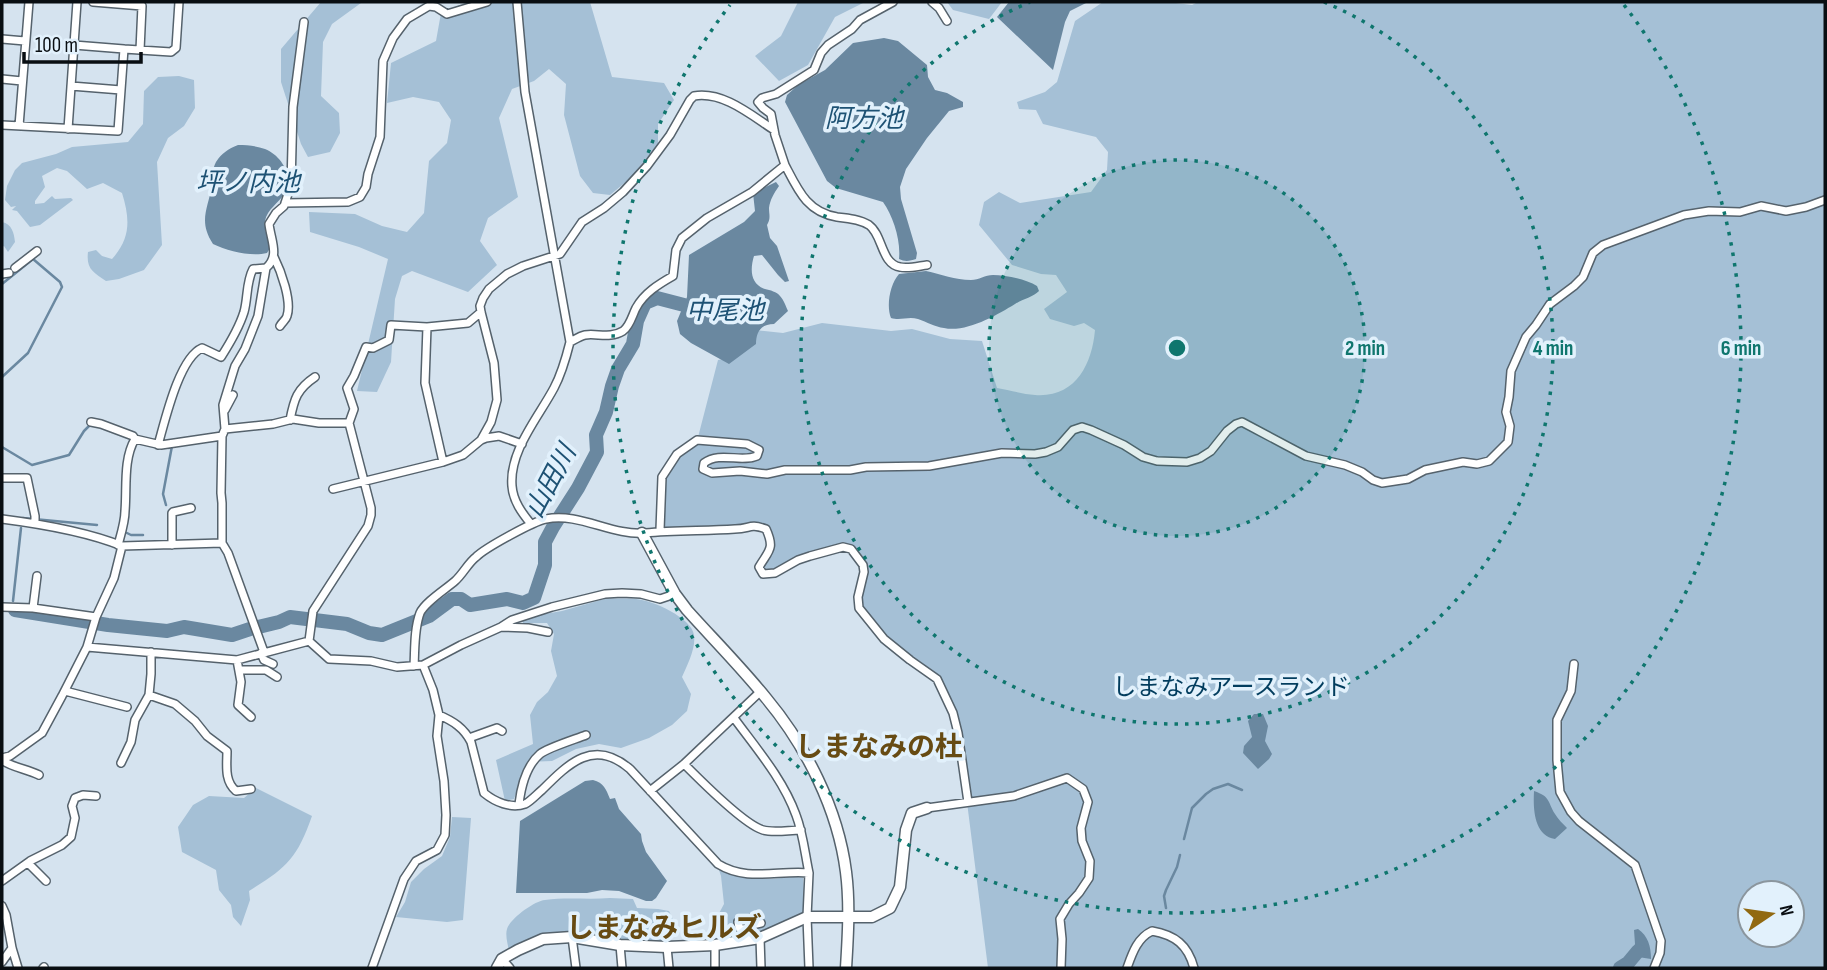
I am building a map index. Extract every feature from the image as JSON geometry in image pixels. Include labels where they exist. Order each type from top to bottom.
[{"type":"street","points":[[19,126],[29,2]]},
{"type":"street","points":[[68,129],[77,2]]},
{"type":"street","points":[[93,2],[142,6],[140,50]]},
{"type":"street","points":[[74,45],[171,52],[176,48],[178,2]]},
{"type":"street","points":[[285,203],[348,202],[360,197],[366,187],[380,137],[383,61],[393,38],[407,19],[429,6],[447,14],[487,2]]},
{"type":"street","points":[[517,2],[525,92],[570,342],[565,363],[555,385],[522,444],[512,469],[512,488],[518,507],[531,524]]},
{"type":"street","points":[[893,2],[860,20],[852,29],[828,45],[821,53],[814,70],[758,102],[771,114],[786,165],[810,206],[819,212],[866,223],[875,230],[892,265],[901,268],[927,265]]},
{"type":"street","points":[[932,2],[947,21]]},
{"type":"street","points":[[280,326],[288,315],[287,296],[282,274],[274,257],[269,224],[285,203],[291,185],[293,107],[304,22]]},
{"type":"street","points":[[2,39],[26,41]]},
{"type":"street","points":[[2,125],[118,131],[124,49]]},
{"type":"street","points":[[2,79],[22,81]]},
{"type":"street","points":[[71,86],[121,90]]},
{"type":"street","points":[[333,489],[443,462],[463,454],[481,440],[491,422],[497,400],[494,363],[480,306],[489,289],[507,274],[523,266],[560,254],[582,222],[623,192],[647,166],[670,135],[690,100],[695,96],[710,95],[729,102],[774,130]]},
{"type":"street","points":[[570,342],[585,335],[616,335],[625,330],[644,298],[654,287],[673,276],[676,250],[682,238],[707,218],[752,192],[786,165]]},
{"type":"street","points":[[660,530],[662,477],[677,454],[697,440],[747,444],[759,450],[757,456],[752,458],[710,459],[704,463],[703,469],[712,473],[740,471],[767,474],[785,470],[929,467],[1002,453],[1035,454],[1058,447],[1073,430],[1082,427],[1125,445],[1143,457],[1180,463],[1200,458],[1211,451],[1227,430],[1242,422],[1306,456],[1362,472],[1382,483],[1408,480],[1425,470],[1489,461],[1508,442],[1510,426],[1506,412],[1511,371],[1526,337],[1550,304],[1583,277],[1593,253],[1603,245],[1684,215],[1709,211],[1740,212],[1761,206],[1786,211],[1825,200]]},
{"type":"street","points":[[9,272],[37,251]]},
{"type":"street","points":[[273,664],[264,660],[228,553],[222,543],[220,493],[223,405],[235,366],[258,316],[266,268],[274,257]]},
{"type":"street","points":[[158,445],[171,398],[195,351],[202,348],[221,357],[244,314],[249,276],[253,269],[266,268]]},
{"type":"street","points":[[309,641],[313,611],[368,526],[371,515],[349,423],[354,409],[347,388],[366,346],[373,348],[389,340],[391,324],[427,327],[468,323],[481,312]]},
{"type":"street","points":[[427,327],[425,383],[443,462]]},
{"type":"street","points":[[290,420],[294,400],[304,384],[315,377]]},
{"type":"street","points":[[224,413],[233,396]]},
{"type":"street","points":[[91,422],[158,445],[290,420],[349,423]]},
{"type":"street","points":[[481,440],[499,436],[522,444]]},
{"type":"street","points":[[39,775],[7,764],[2,759],[42,733],[87,647],[96,617],[114,578],[125,515],[131,446],[135,439]]},
{"type":"street","points":[[2,478],[27,478],[35,520]]},
{"type":"street","points":[[172,545],[172,513],[191,508]]},
{"type":"street","points":[[372,968],[404,879],[416,861],[437,850],[445,835],[444,780],[437,736],[439,715],[433,690],[419,666],[415,639],[421,611],[458,578],[475,557],[531,524],[545,519],[565,518],[642,533],[660,530],[739,529],[753,525],[766,530],[771,541],[770,551],[759,567],[763,574],[775,573],[810,556],[843,547],[851,549],[863,565],[864,572],[858,597],[859,608],[884,639],[937,679],[948,702],[958,733],[968,803]]},
{"type":"street","points":[[2,519],[35,520],[120,545],[222,543]]},
{"type":"street","points":[[642,533],[675,594],[701,627],[761,691],[796,739],[814,773],[837,831],[844,858],[848,891],[846,968]]},
{"type":"street","points":[[33,608],[37,576]]},
{"type":"street","points":[[309,641],[329,659],[358,660],[397,667],[419,666],[531,613],[605,594],[641,594],[660,599],[675,594]]},
{"type":"street","points":[[2,607],[33,608],[96,617]]},
{"type":"street","points":[[501,627],[548,632]]},
{"type":"street","points":[[87,647],[237,660],[309,641]]},
{"type":"street","points":[[121,763],[131,743],[135,720],[149,695],[151,652]]},
{"type":"street","points":[[237,660],[241,682],[238,705],[251,717]]},
{"type":"street","points":[[1574,664],[1571,691],[1557,720],[1560,792],[1579,821],[1635,865],[1661,941],[1654,968]]},
{"type":"street","points":[[239,670],[266,670],[276,677]]},
{"type":"street","points":[[65,691],[127,707]]},
{"type":"street","points":[[650,791],[684,764],[761,691]]},
{"type":"street","points":[[149,695],[175,704],[195,721],[206,736],[227,751],[231,788],[236,791],[251,789]]},
{"type":"street","points":[[439,715],[461,727],[469,738],[484,793],[505,804],[526,804],[570,764],[585,756],[608,755],[623,763],[718,864],[727,869],[755,875],[809,873]]},
{"type":"street","points":[[734,718],[773,772],[795,812],[801,830],[809,873],[808,968]]},
{"type":"street","points":[[469,738],[497,728],[502,731]]},
{"type":"street","points":[[519,804],[522,785],[541,753],[586,735]]},
{"type":"street","points":[[684,764],[711,792],[754,826],[763,830],[801,830]]},
{"type":"street","points":[[499,964],[518,950],[543,939],[572,937],[620,945],[667,947],[715,945],[760,938],[807,917],[872,917],[890,908],[900,887],[906,830],[912,813],[927,808],[1014,796],[1068,778],[1083,789],[1088,802],[1081,828],[1082,841],[1090,861],[1089,878],[1060,919],[1061,968]]},
{"type":"street","points":[[2,881],[71,837],[75,818],[72,806],[75,798],[83,795],[96,796]]},
{"type":"street","points":[[28,863],[46,881]]},
{"type":"street","points":[[2,906],[18,968]]},
{"type":"street","points":[[1127,968],[1138,943],[1152,931],[1179,940],[1189,953],[1194,968]]},
{"type":"street","points":[[572,937],[576,968]]},
{"type":"street","points":[[760,938],[761,968]]},
{"type":"street","points":[[620,945],[622,968]]},
{"type":"street","points":[[715,945],[715,968]]},
{"type":"street","points":[[667,947],[669,968]]},
{"type":"street","points":[[2,962],[12,948]]},
{"type":"street","points":[[499,964],[510,968]]},
{"type":"green space","points":[[321,2],[368,2],[361,3],[332,24],[323,42],[321,96],[339,113],[340,133],[330,152],[308,157],[301,144],[281,82],[281,49]]},
{"type":"green space","points":[[467,2],[590,2],[612,77],[664,83],[674,100],[658,124],[658,149],[639,171],[610,195],[593,193],[580,176],[564,115],[566,84],[549,69],[534,81],[512,89],[499,118],[518,197],[488,218],[480,241],[497,265],[468,292],[412,271],[402,276],[395,299],[391,362],[377,392],[357,391],[388,259],[310,232],[309,212],[355,214],[382,226],[407,232],[424,213],[429,161],[447,143],[451,120],[439,102],[413,97],[387,103],[391,63],[436,41],[441,13]]},
{"type":"green space","points":[[798,2],[865,2],[835,17],[808,65],[779,81],[755,56],[781,36]]},
{"type":"green space","points":[[947,2],[1002,2],[989,19],[953,10]]},
{"type":"green space","name":"しまなみアースランド","points":[[1103,2],[1168,2],[1192,5],[1198,2],[1825,2],[1825,968],[988,968],[960,747],[937,679],[878,632],[859,608],[864,572],[852,549],[826,552],[763,574],[759,567],[770,551],[765,530],[660,530],[662,477],[677,454],[697,441],[718,360],[728,358],[745,329],[783,333],[822,323],[891,331],[912,329],[950,339],[982,341],[997,388],[1030,394],[1049,395],[1061,391],[1079,377],[1090,355],[1095,330],[1084,323],[1074,326],[1050,319],[1044,309],[1067,292],[1056,275],[1041,274],[1012,265],[979,225],[984,202],[999,192],[1020,203],[1091,192],[1107,170],[1108,152],[1096,137],[1043,124],[1036,110],[1019,109],[1017,102],[1045,92],[1057,82],[1075,21]]},
{"type":"green space","points":[[179,76],[194,80],[195,108],[184,126],[168,138],[157,162],[162,245],[144,270],[106,281],[91,270],[88,252],[96,250],[102,256],[112,259],[123,243],[127,220],[122,193],[103,183],[87,189],[67,171],[57,168],[42,176],[45,187],[35,204],[44,203],[52,196],[55,199],[73,200],[40,225],[30,227],[17,211],[12,210],[16,206],[11,207],[5,200],[7,186],[22,163],[72,147],[128,142],[143,124],[144,91],[158,77]]},
{"type":"green space","points":[[2,222],[10,227],[14,235],[15,242],[8,252],[2,247]]},
{"type":"green space","points":[[608,598],[636,599],[652,603],[679,616],[692,629],[694,646],[682,677],[691,694],[687,711],[672,725],[649,738],[621,748],[599,744],[576,749],[552,761],[527,762],[514,799],[505,801],[496,760],[533,744],[530,715],[557,676],[551,651],[554,634],[547,623],[523,623],[522,618],[562,611]]},
{"type":"green space","points":[[256,788],[312,816],[301,843],[289,861],[249,891],[250,900],[241,926],[233,917],[231,905],[219,890],[216,870],[182,852],[178,827],[193,805],[209,796],[244,798]]},
{"type":"green space","points":[[452,817],[471,818],[463,920],[447,922],[396,917],[405,902],[411,882],[442,856],[450,837]]},
{"type":"green space","points":[[719,870],[773,879],[803,878],[805,916],[760,935],[717,943],[717,917],[724,904]]},
{"type":"green space","points":[[633,899],[637,908],[669,911],[675,924],[662,943],[574,933],[509,951],[506,935],[509,925],[517,916],[540,901]]},
{"type":"water","points":[[1009,2],[1088,2],[1070,11],[1053,70],[997,17]]},
{"type":"water","name":"阿方池","points":[[884,38],[898,41],[927,65],[928,77],[935,90],[963,102],[963,107],[949,111],[927,138],[906,169],[900,187],[917,253],[916,259],[910,261],[899,259],[895,229],[883,202],[836,188],[827,181],[785,102],[787,95],[798,85],[825,70],[853,43]]},
{"type":"water","name":"坪ノ内池","points":[[238,145],[259,147],[271,152],[285,167],[287,174],[284,194],[268,213],[265,221],[270,248],[267,253],[247,254],[232,251],[213,244],[208,236],[205,215],[213,170],[223,154]]},
{"type":"water","name":"中尾池","points":[[776,182],[779,186],[770,202],[767,225],[789,281],[785,282],[762,255],[754,256],[752,271],[756,284],[779,295],[788,311],[774,324],[763,327],[758,332],[756,344],[729,364],[680,334],[677,321],[687,297],[689,255],[744,222],[755,211],[753,193]]},
{"type":"water","points":[[926,271],[965,280],[993,275],[1022,279],[1037,286],[1039,291],[990,318],[962,328],[941,327],[914,318],[891,318],[890,295],[899,274]]},
{"type":"water","points":[[1254,714],[1263,714],[1268,726],[1265,741],[1272,754],[1258,769],[1243,753],[1244,746],[1252,737],[1248,721]]},
{"type":"water","points":[[593,780],[604,787],[610,799],[615,798],[619,809],[641,834],[646,852],[667,881],[656,898],[646,901],[619,891],[602,890],[587,893],[516,893],[520,821],[585,781]]},
{"type":"water","points":[[1534,791],[1546,797],[1556,816],[1567,828],[1555,839],[1543,833],[1536,821]]},
{"type":"water","points":[[1638,929],[1648,942],[1651,959],[1638,957],[1633,951],[1634,930]]},
{"type":"waterway","points":[[2,284],[33,259],[60,282],[62,287],[28,353],[2,377]]},
{"type":"waterway","name":"山田川","points":[[15,610],[108,625],[167,631],[184,627],[232,635],[290,617],[347,624],[382,635],[429,616],[452,599],[461,599],[470,605],[507,599],[523,603],[534,598],[545,565],[545,542],[597,452],[596,435],[606,412],[618,369],[633,344],[637,321],[645,303],[657,298],[684,305]]},
{"type":"waterway","points":[[2,447],[32,465],[69,455],[91,424]]},
{"type":"waterway","points":[[166,505],[163,494],[172,446],[169,448]]},
{"type":"waterway","points":[[23,518],[97,525]]},
{"type":"waterway","points":[[13,601],[21,528]]},
{"type":"waterway","points":[[127,533],[143,535]]},
{"type":"waterway","points":[[1184,839],[1192,808],[1206,794],[1228,784],[1242,790]]},
{"type":"waterway","points":[[1166,908],[1164,896],[1180,855]]},
{"type":"waterway","points":[[1620,968],[1638,951]]},
{"type":"district","name":"しまなみの杜","points":[[879,746]]},
{"type":"district","name":"しまなみヒルズ","points":[[664,927]]}]
